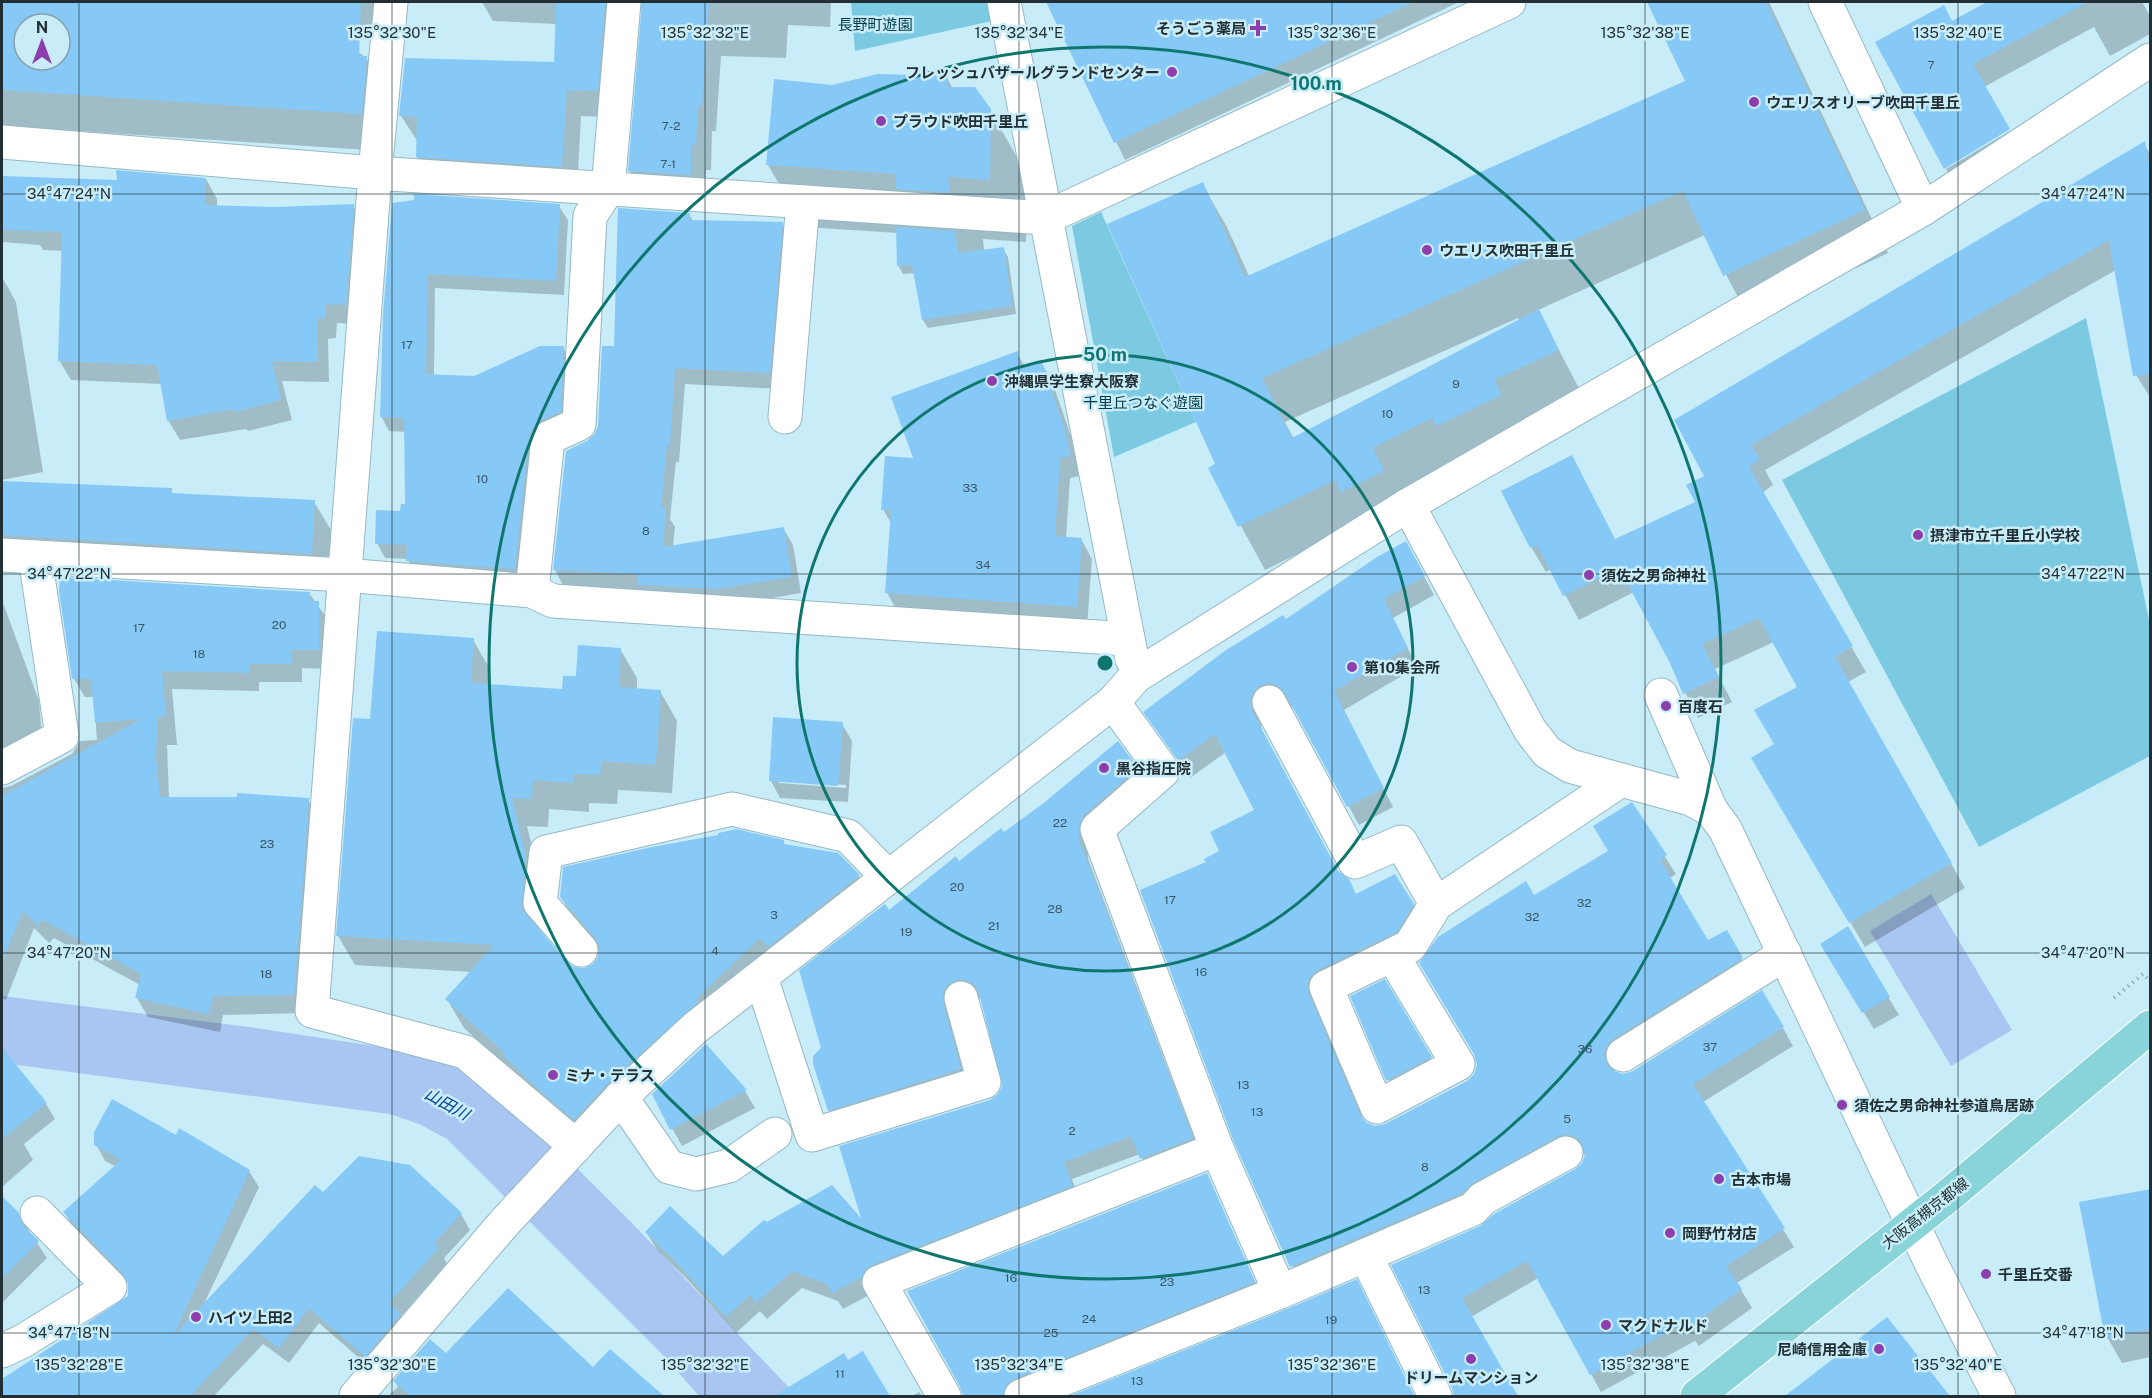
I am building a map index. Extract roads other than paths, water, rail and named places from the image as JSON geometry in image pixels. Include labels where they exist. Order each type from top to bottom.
[{"type":"main road","name":"大阪高槻京都線","points":[[1715,1391],[1913,1222],[2151,1027]]},
{"type":"street","points":[[391,2],[375,173],[312,1011],[465,1052],[576,1146]]},
{"type":"street","points":[[532,591],[548,438],[579,424],[590,216],[608,189],[624,2]]},
{"type":"street","points":[[1004,2],[1136,676]]},
{"type":"street","points":[[2,142],[375,173],[1045,218],[1509,2]]},
{"type":"street","points":[[1825,2],[1923,209]]},
{"type":"street","points":[[356,1396],[505,1222],[621,1097],[695,1028],[1113,702],[1136,676],[1408,505],[1923,209],[2151,60]]},
{"type":"street","points":[[785,417],[803,202]]},
{"type":"street","points":[[1408,505],[1530,730],[1547,752],[1570,766],[1691,799],[1711,810]]},
{"type":"street","points":[[2,555],[345,575],[532,591],[553,601],[1128,639]]},
{"type":"street","points":[[2,768],[62,736],[35,557]]},
{"type":"street","points":[[1661,696],[1711,810],[1725,829],[1999,1396]]},
{"type":"street","points":[[1113,702],[1163,771],[1097,829],[1216,1149],[1280,1292]]},
{"type":"street","points":[[1269,702],[1355,861],[1401,842],[1436,904]]},
{"type":"street","points":[[1392,955],[1458,1064],[1377,1107],[1326,987],[1410,946],[1436,904],[1621,780]]},
{"type":"street","points":[[581,950],[540,903],[546,852],[732,809],[848,836],[888,877]]},
{"type":"street","points":[[1623,1055],[1785,954]]},
{"type":"street","points":[[760,977],[812,1135],[984,1082],[961,998]]},
{"type":"street","points":[[621,1097],[669,1167],[696,1174],[729,1166],[775,1134]]},
{"type":"street","points":[[944,1396],[879,1282],[1216,1149]]},
{"type":"street","points":[[1021,1396],[1280,1292],[1473,1209],[1482,1199],[1566,1153]]},
{"type":"street","points":[[2,1351],[23,1341],[110,1287],[37,1213]]},
{"type":"street","points":[[1366,1256],[1436,1396]]},
{"type":"water","points":[[1931,894],[2012,1030],[1951,1066],[1870,931]]},
{"type":"water","name":"山田川","points":[[2,996],[249,1027],[394,1049],[438,1058],[477,1077],[511,1103],[629,1220],[797,1396],[699,1396],[661,1353],[447,1139],[419,1124],[390,1114],[2,1063]]},
{"type":"place","name":"そうごう薬局","points":[[1258,28]]},
{"type":"place","name":"フレッシュバザールグランドセンター","points":[[1172,72]]},
{"type":"place","name":"ウエリスオリーブ吹田千里丘","points":[[1754,102]]},
{"type":"place","name":"プラウド吹田千里丘","points":[[881,121]]},
{"type":"place","name":"ウエリス吹田千里丘","points":[[1427,250]]},
{"type":"place","name":"沖縄県学生寮大阪寮","points":[[992,381]]},
{"type":"place","name":"摂津市立千里丘小学校","points":[[1918,535]]},
{"type":"place","name":"須佐之男命神社","points":[[1589,575]]},
{"type":"place","name":"第10集会所","points":[[1352,667]]},
{"type":"place","name":"百度石","points":[[1666,706]]},
{"type":"place","name":"黒谷指圧院","points":[[1104,768]]},
{"type":"place","name":"ミナ・テラス","points":[[553,1075]]},
{"type":"place","name":"須佐之男命神社参道鳥居跡","points":[[1842,1105]]},
{"type":"place","name":"古本市場","points":[[1719,1179]]},
{"type":"place","name":"岡野竹材店","points":[[1670,1233]]},
{"type":"place","name":"千里丘交番","points":[[1986,1274]]},
{"type":"place","name":"ハイツ上田2","points":[[196,1317]]},
{"type":"place","name":"マクドナルド","points":[[1606,1325]]},
{"type":"place","name":"尼崎信用金庫","points":[[1879,1349]]},
{"type":"place","name":"ドリームマンション","points":[[1471,1359]]},
{"type":"park label","name":"長野町遊園","points":[[875,24]]},
{"type":"park label","name":"千里丘つなぐ遊園","points":[[1143,402]]}]
